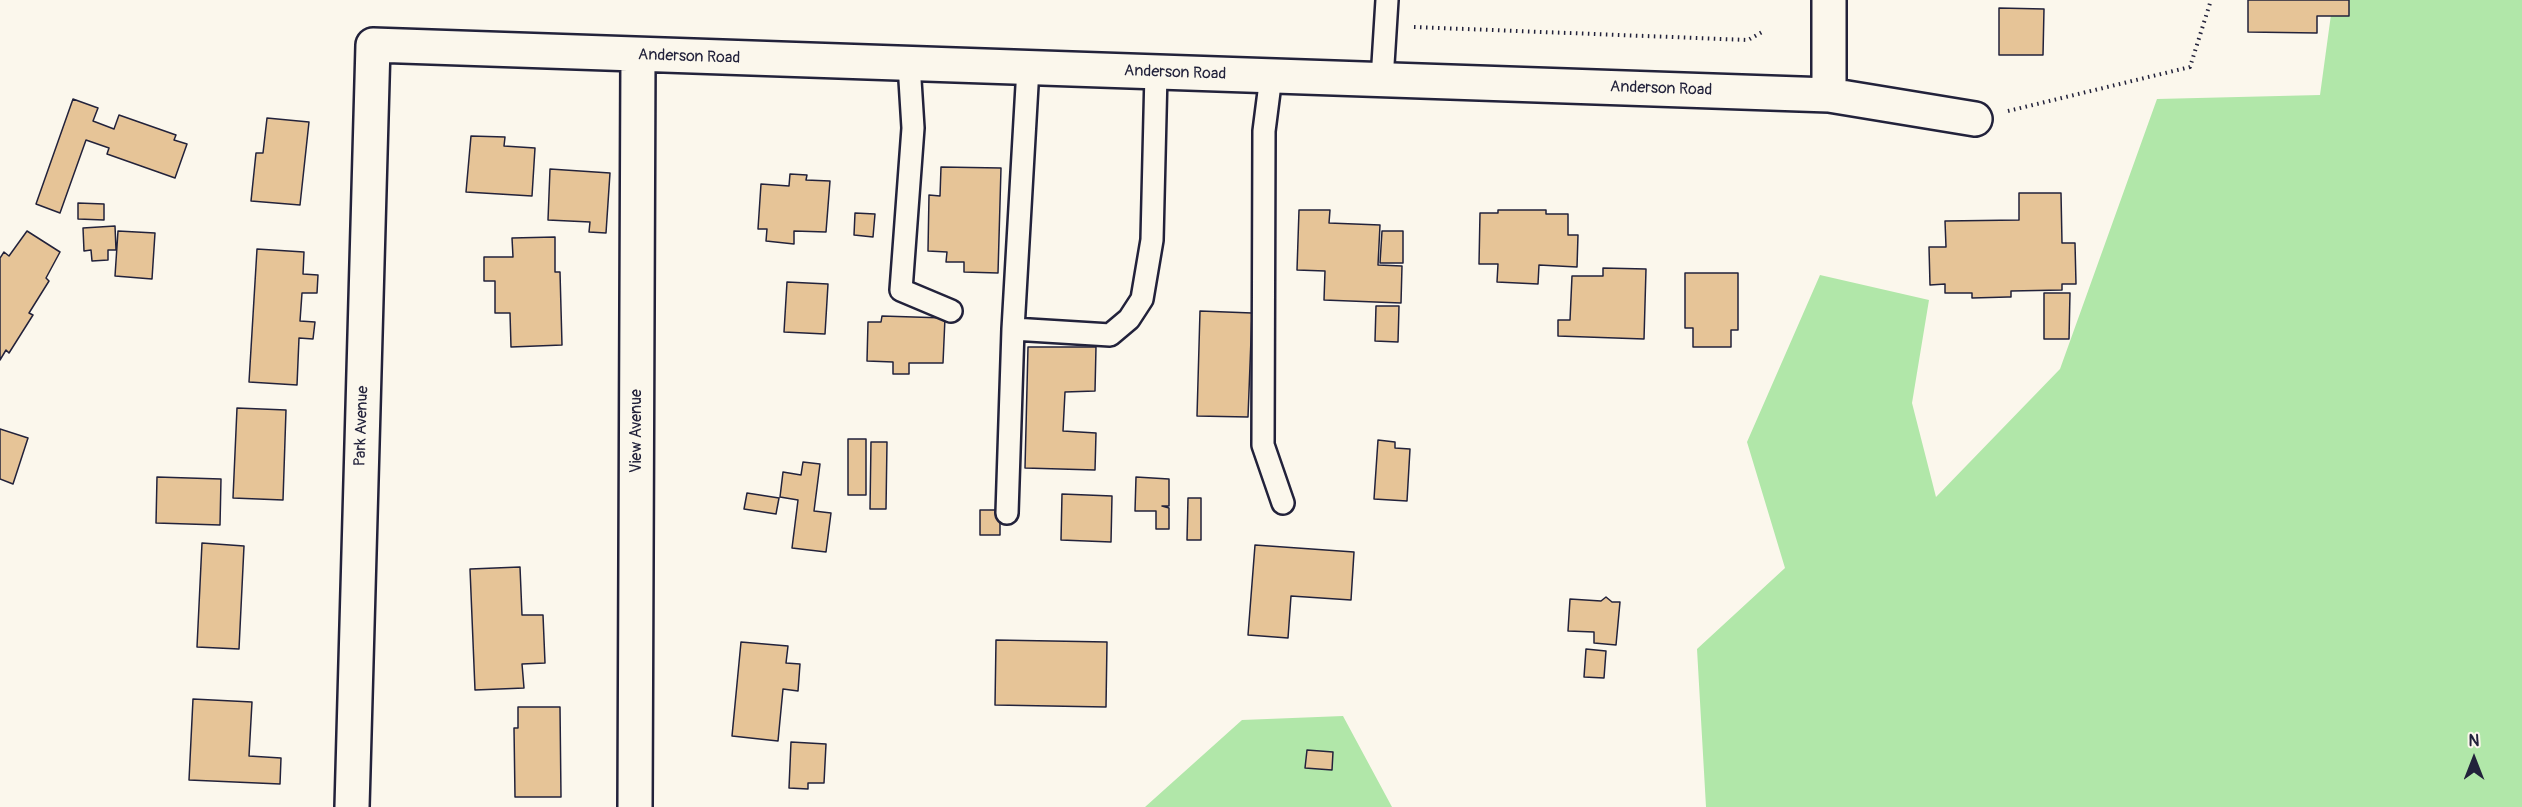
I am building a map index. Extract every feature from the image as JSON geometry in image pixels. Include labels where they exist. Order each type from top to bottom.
[{"type":"street","points":[[1829,0],[1829,95]]},
{"type":"street","name":"Anderson Road","points":[[373,45],[1829,95],[1975,119]]},
{"type":"street","name":"Park Avenue","points":[[352,807],[373,45]]},
{"type":"street","name":"View Avenue","points":[[635,807],[638,55]]},
{"type":"lane","points":[[1382,80],[1387,0]]},
{"type":"lane","points":[[909,64],[913,128],[901,290],[951,311]]},
{"type":"lane","points":[[1006,513],[1013,329],[1028,68]]},
{"type":"lane","points":[[1013,329],[1110,335],[1129,319],[1142,299],[1152,240],[1156,73]]},
{"type":"lane","points":[[1271,76],[1264,131],[1263,445],[1283,503]]},
{"type":"path","points":[[1975,119],[2190,67],[2211,0]]},
{"type":"path","points":[[1385,26],[1748,40],[1762,32]]},
{"type":"green space","points":[[2333,0],[2522,0],[2522,807],[1706,807],[1697,649],[1785,568],[1747,442],[1820,275],[1929,300],[1912,403],[1936,497],[2060,369],[2157,99],[2320,95]]},
{"type":"green space","points":[[1343,716],[1392,807],[1145,807],[1242,720]]},
{"type":"building","points":[[2248,0],[2349,0],[2349,16],[2317,16],[2317,33],[2248,32]]},
{"type":"building","points":[[1999,8],[2044,9],[2043,55],[1999,55]]},
{"type":"building","points":[[73,99],[98,108],[93,121],[114,129],[119,115],[176,135],[174,140],[187,144],[175,178],[107,154],[109,148],[86,140],[60,213],[36,204]]},
{"type":"building","points":[[267,118],[309,122],[300,205],[251,201],[256,153],[263,153]]},
{"type":"building","points":[[471,136],[505,137],[504,146],[535,148],[532,196],[466,192]]},
{"type":"building","points":[[941,167],[1001,168],[998,273],[964,272],[964,262],[946,262],[947,252],[928,251],[929,195],[940,196]]},
{"type":"building","points":[[550,169],[610,173],[606,233],[589,232],[590,222],[548,220]]},
{"type":"building","points":[[790,174],[807,175],[806,180],[830,181],[826,232],[794,231],[794,244],[766,241],[767,229],[758,229],[761,184],[789,186]]},
{"type":"building","points":[[2019,193],[2061,193],[2062,243],[2075,243],[2076,284],[2062,284],[2062,290],[2011,291],[2011,297],[1972,298],[1972,293],[1945,293],[1945,284],[1930,285],[1929,247],[1946,247],[1945,221],[2019,220]]},
{"type":"building","points":[[78,203],[104,204],[104,220],[78,219]]},
{"type":"building","points":[[1299,210],[1330,210],[1329,223],[1380,225],[1378,265],[1402,266],[1401,303],[1324,300],[1325,271],[1297,270]]},
{"type":"building","points":[[1498,210],[1546,210],[1546,214],[1568,214],[1568,235],[1578,235],[1577,267],[1539,265],[1538,284],[1497,282],[1498,264],[1479,264],[1480,213],[1498,213]]},
{"type":"building","points":[[855,213],[875,214],[873,237],[854,235]]},
{"type":"building","points":[[115,226],[116,250],[108,250],[108,260],[92,261],[91,250],[84,251],[83,228]]},
{"type":"building","points":[[27,231],[60,252],[46,278],[49,281],[29,313],[33,315],[9,353],[6,350],[0,360],[0,258],[4,252],[9,256]]},
{"type":"building","points":[[118,231],[155,233],[152,279],[115,276]]},
{"type":"building","points":[[1382,231],[1403,231],[1403,263],[1380,263]]},
{"type":"building","points":[[555,237],[555,272],[560,272],[562,345],[511,347],[510,313],[495,313],[495,281],[484,281],[484,257],[513,257],[512,238]]},
{"type":"building","points":[[257,249],[304,252],[303,274],[318,275],[317,293],[302,293],[300,321],[315,322],[313,339],[299,338],[297,385],[249,382]]},
{"type":"building","points":[[1603,268],[1646,269],[1644,339],[1558,336],[1558,320],[1570,320],[1572,276],[1603,276]]},
{"type":"building","points":[[1685,273],[1738,273],[1738,330],[1731,330],[1731,347],[1693,347],[1693,328],[1685,328]]},
{"type":"building","points":[[787,282],[828,284],[825,334],[784,332]]},
{"type":"building","points":[[2044,293],[2070,293],[2069,339],[2044,339]]},
{"type":"building","points":[[1376,306],[1399,306],[1398,342],[1375,341]]},
{"type":"building","points":[[1200,311],[1252,313],[1248,417],[1197,416]]},
{"type":"building","points":[[882,316],[945,318],[943,363],[909,363],[909,374],[893,374],[893,362],[867,361],[868,322],[881,322]]},
{"type":"building","points":[[1028,347],[1096,347],[1095,391],[1065,392],[1063,431],[1096,433],[1095,470],[1025,468]]},
{"type":"building","points":[[237,408],[286,410],[283,500],[233,498]]},
{"type":"building","points":[[0,429],[28,438],[13,484],[0,479]]},
{"type":"building","points":[[848,439],[866,439],[866,495],[848,495]]},
{"type":"building","points":[[1378,440],[1395,442],[1395,448],[1410,449],[1407,501],[1374,499]]},
{"type":"building","points":[[871,442],[887,442],[886,509],[870,509]]},
{"type":"building","points":[[803,462],[820,464],[814,511],[831,513],[826,552],[792,548],[798,500],[780,497],[783,472],[801,475]]},
{"type":"building","points":[[157,477],[221,479],[220,525],[156,523]]},
{"type":"building","points":[[1136,477],[1169,479],[1169,506],[1162,506],[1169,508],[1169,529],[1156,529],[1156,511],[1135,511]]},
{"type":"building","points":[[747,493],[779,498],[776,514],[744,509]]},
{"type":"building","points":[[1062,494],[1112,496],[1111,542],[1061,540]]},
{"type":"building","points":[[1188,498],[1201,498],[1201,540],[1187,540]]},
{"type":"building","points":[[980,510],[1000,510],[1000,535],[980,535]]},
{"type":"building","points":[[202,543],[244,546],[239,649],[197,647]]},
{"type":"building","points":[[1255,545],[1354,552],[1351,600],[1291,596],[1288,638],[1248,635]]},
{"type":"building","points":[[520,567],[522,615],[543,615],[545,663],[522,664],[524,688],[475,690],[470,569]]},
{"type":"building","points":[[1606,597],[1612,602],[1620,602],[1616,645],[1594,643],[1594,632],[1568,631],[1570,599],[1601,601]]},
{"type":"building","points":[[996,640],[1107,642],[1106,707],[995,705]]},
{"type":"building","points":[[741,642],[788,646],[786,663],[800,664],[798,691],[783,689],[778,741],[732,736]]},
{"type":"building","points":[[1586,649],[1606,651],[1604,678],[1584,677]]},
{"type":"building","points":[[193,699],[252,702],[249,756],[281,758],[280,784],[189,780]]},
{"type":"building","points":[[518,707],[560,707],[561,797],[515,797],[514,728],[518,728]]},
{"type":"building","points":[[791,742],[826,744],[824,783],[808,783],[808,789],[789,788]]},
{"type":"building","points":[[1307,750],[1333,752],[1332,770],[1305,768]]}]
